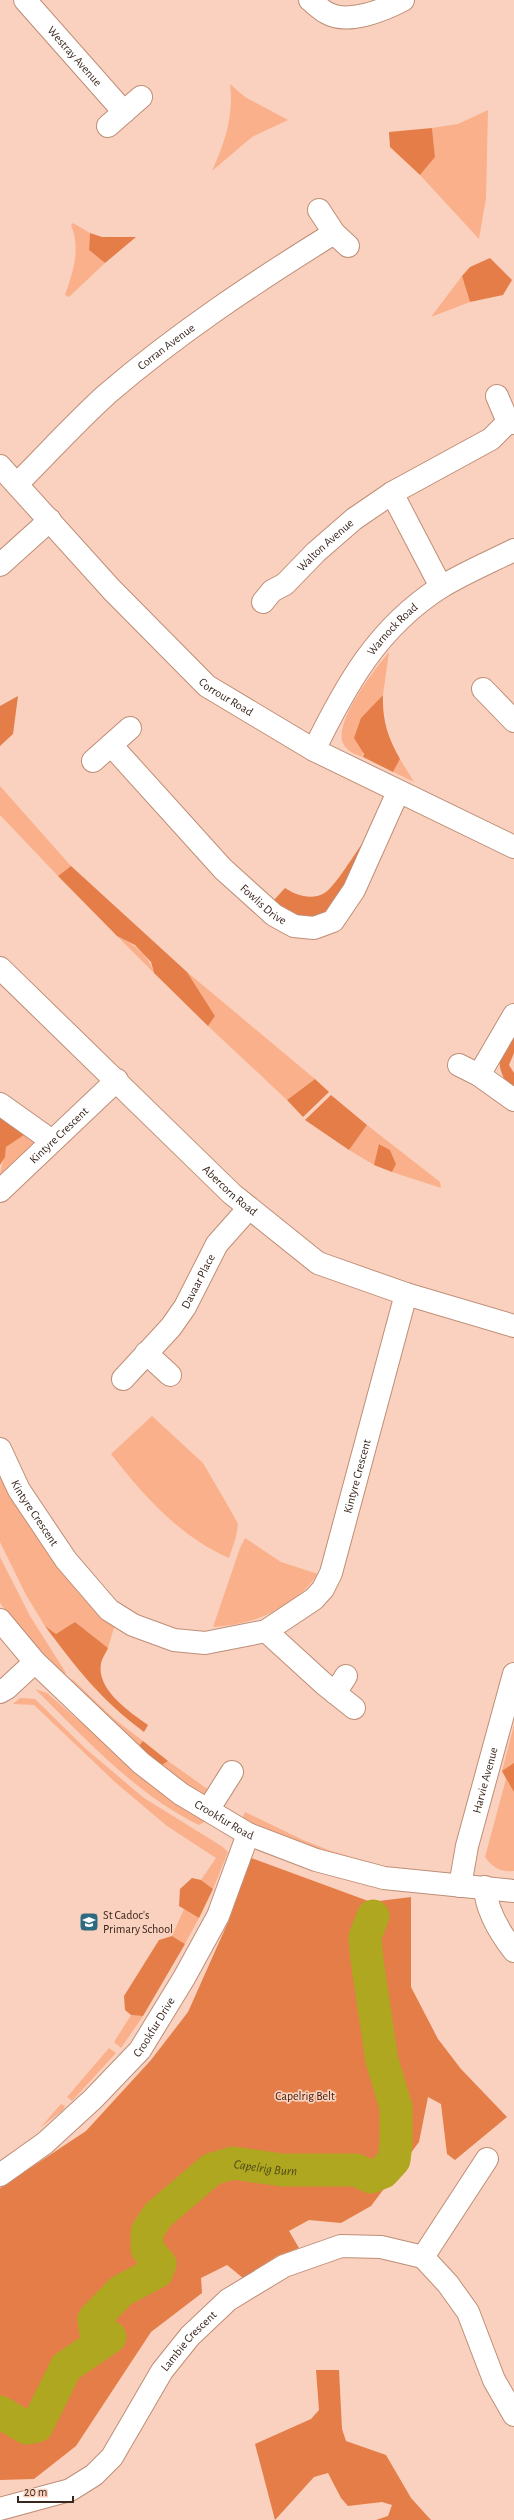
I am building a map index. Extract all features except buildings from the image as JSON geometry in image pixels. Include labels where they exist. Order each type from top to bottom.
[{"type":"street","name":"Westray Avenue","points":[[24,0],[124,112]]},
{"type":"street","points":[[310,0],[328,14],[355,18],[391,6],[403,0]]},
{"type":"street","points":[[108,126],[140,97]]},
{"type":"street","name":"Corran Avenue","points":[[17,484],[107,395],[181,335],[264,277],[341,240],[319,210]]},
{"type":"street","name":"Walton Avenue","points":[[263,602],[272,592],[285,584],[316,552],[354,519],[392,493],[491,439],[511,423],[497,396]]},
{"type":"street","name":"Corrour Road","points":[[0,466],[112,590],[207,686],[239,708],[314,750],[514,847]]},
{"type":"street","points":[[392,493],[441,587]]},
{"type":"street","points":[[0,565],[50,520]]},
{"type":"street","name":"Warnock Road","points":[[314,750],[344,691],[373,648],[399,619],[441,587],[514,550]]},
{"type":"street","points":[[483,689],[514,721]]},
{"type":"street","points":[[93,760],[130,728]]},
{"type":"street","name":"Fowlis Drive","points":[[111,745],[223,869],[274,915],[294,926],[314,928],[333,921],[354,890],[398,792]]},
{"type":"street","name":"Abercorn Road","points":[[0,968],[249,1208],[318,1263],[406,1294],[514,1326]]},
{"type":"street","points":[[479,1075],[514,1015]]},
{"type":"street","points":[[459,1065],[479,1075],[514,1100]]},
{"type":"street","name":"Kintyre Crescent","points":[[0,1191],[117,1080]]},
{"type":"street","points":[[0,1104],[52,1141]]},
{"type":"street","name":"Davaar Place","points":[[123,1378],[170,1327],[185,1307],[217,1244],[249,1208]]},
{"type":"street","name":"Kintyre Crescent","points":[[0,1450],[19,1490],[66,1560],[109,1610],[133,1625],[174,1640],[204,1642],[266,1631],[314,1599],[323,1589],[331,1573],[406,1294]]},
{"type":"street","points":[[146,1353],[170,1375]]},
{"type":"street","name":"Crookfur Road","points":[[0,1620],[35,1662],[141,1764],[181,1794],[248,1834],[316,1860],[384,1878],[514,1891]]},
{"type":"street","points":[[266,1631],[341,1684],[354,1708]]},
{"type":"street","points":[[0,1692],[7,1688],[35,1662]]},
{"type":"street","name":"Harvie Avenue","points":[[460,1886],[466,1846],[514,1674]]},
{"type":"street","points":[[208,1810],[232,1772]]},
{"type":"street","name":"Crookfur Drive","points":[[0,2175],[50,2138],[93,2099],[140,2050],[184,1978],[218,1916],[248,1834]]},
{"type":"street","points":[[485,1887],[490,1910],[503,1937],[514,1951]]},
{"type":"street","points":[[487,2159],[423,2257],[448,2284],[468,2312],[494,2380],[514,2415]]},
{"type":"street","name":"Lambie Crescent","points":[[0,2509],[70,2490],[94,2475],[112,2457],[162,2371],[190,2336],[228,2300],[284,2266],[340,2246],[381,2247],[423,2257]]},
{"type":"shaded area","points":[[230,84],[245,97],[288,120],[252,137],[212,171],[221,150],[227,129],[231,107]]},
{"type":"shaded area","points":[[488,110],[486,198],[479,239],[420,175],[435,157],[432,128],[458,124]]},
{"type":"shaded area","points":[[73,223],[90,233],[89,250],[105,263],[69,297],[65,295],[71,278],[76,252],[74,234],[71,225]]},
{"type":"shaded area","points":[[462,276],[470,302],[431,317]]},
{"type":"shaded area","points":[[389,652],[383,695],[361,718],[363,757],[349,751],[343,743],[342,733],[344,722],[366,682]]},
{"type":"shaded area","points":[[400,759],[414,782],[393,772]]},
{"type":"shaded area","points":[[0,786],[71,866],[58,876],[0,815]]},
{"type":"shaded area","points":[[117,936],[140,950],[148,960],[154,973]]},
{"type":"shaded area","points":[[187,972],[315,1079],[287,1100],[208,1026],[215,1016]]},
{"type":"shaded area","points":[[367,1125],[440,1182],[441,1188],[392,1172],[396,1164],[390,1150],[380,1144],[374,1165],[349,1150]]},
{"type":"shaded area","points":[[27,1133],[36,1142],[0,1178],[6,1147]]},
{"type":"shaded area","points":[[152,1416],[203,1463],[231,1511],[238,1524],[236,1537],[229,1558],[194,1539],[164,1514],[136,1485],[111,1454]]},
{"type":"shaded area","points":[[0,1472],[115,1624],[108,1648],[75,1622],[56,1635],[45,1626],[26,1595],[0,1542]]},
{"type":"shaded area","points":[[245,1538],[281,1562],[318,1574],[297,1596],[272,1612],[243,1623],[213,1627],[240,1548]]},
{"type":"shaded area","points":[[0,1557],[30,1616],[66,1673],[63,1675],[26,1638],[0,1603]]},
{"type":"shaded area","points":[[72,1679],[113,1718],[143,1741],[138,1747],[67,1682]]},
{"type":"shaded area","points":[[35,1689],[47,1693],[153,1785],[206,1821],[199,1825],[153,1798],[112,1764]]},
{"type":"shaded area","points":[[20,1698],[35,1699],[86,1749],[144,1798],[223,1847],[228,1852],[213,1889],[201,1880],[216,1858],[167,1826],[116,1783],[34,1705],[13,1704]]},
{"type":"shaded area","points":[[514,1725],[514,1871],[509,1871],[497,1868],[485,1857],[506,1779],[502,1771]]},
{"type":"shaded area","points":[[168,1761],[213,1793],[206,1795],[191,1787],[162,1765]]},
{"type":"shaded area","points":[[245,1812],[303,1840],[331,1851],[387,1867],[331,1855],[291,1841],[242,1819]]},
{"type":"shaded area","points":[[184,1909],[199,1918],[185,1944],[172,1936]]},
{"type":"shaded area","points":[[131,2015],[143,2016],[121,2048],[114,2042]]},
{"type":"shaded area","points":[[109,2048],[116,2053],[72,2101],[67,2097]]},
{"type":"shaded area","points":[[61,2104],[65,2106],[63,2110],[40,2128]]},
{"type":"green space","points":[[432,128],[435,157],[420,175],[390,147],[389,132]]},
{"type":"green space","points":[[90,233],[102,237],[136,237],[105,263],[89,250]]},
{"type":"green space","points":[[490,258],[512,280],[503,295],[470,302],[462,276],[470,267]]},
{"type":"green space","points":[[383,695],[385,721],[392,744],[400,759],[393,772],[363,757],[364,754],[354,738],[361,718]]},
{"type":"green space","points":[[18,696],[13,734],[0,746],[0,706]]},
{"type":"green space","points":[[364,841],[369,842],[343,895],[325,913],[312,919],[287,913],[274,900],[285,888],[300,895],[310,897],[321,895],[326,892],[340,876]]},
{"type":"green space","points":[[71,866],[187,972],[215,1016],[208,1026],[154,973],[151,962],[135,945],[117,936],[58,876]]},
{"type":"green space","points":[[514,1029],[514,1053],[509,1065],[514,1073],[514,1089],[510,1089],[501,1071],[500,1059]]},
{"type":"green space","points":[[315,1079],[329,1092],[303,1117],[287,1100]]},
{"type":"green space","points":[[331,1095],[367,1125],[349,1150],[305,1120]]},
{"type":"green space","points":[[0,1113],[27,1133],[6,1147],[5,1157],[0,1165]]},
{"type":"green space","points":[[379,1144],[390,1150],[396,1164],[392,1172],[374,1165]]},
{"type":"green space","points":[[75,1622],[108,1648],[101,1663],[101,1673],[104,1682],[109,1691],[124,1707],[148,1725],[144,1732],[114,1708],[90,1683],[45,1626],[56,1634]]},
{"type":"green space","points":[[143,1741],[168,1761],[162,1765],[138,1747]]},
{"type":"green space","points":[[514,1763],[514,1792],[502,1771]]},
{"type":"green space","name":"Capelrig Belt","points":[[251,1858],[371,1902],[411,1897],[411,1987],[438,2039],[461,2069],[507,2117],[455,2160],[447,2154],[441,2104],[428,2097],[419,2142],[371,2206],[341,2223],[309,2220],[289,2231],[299,2248],[277,2256],[243,2278],[227,2265],[201,2278],[202,2293],[151,2332],[76,2446],[34,2479],[0,2480],[0,2188],[86,2131],[151,2060],[188,2012],[229,1920]]},
{"type":"green space","points":[[192,1878],[201,1880],[213,1889],[199,1918],[179,1906],[180,1889]]},
{"type":"green space","points":[[172,1936],[185,1944],[143,2016],[131,2015],[125,2010],[124,1996],[159,1940]]},
{"type":"green space","points":[[316,2370],[339,2370],[342,2429],[346,2441],[386,2455],[411,2498],[431,2520],[376,2520],[388,2516],[392,2505],[382,2502],[348,2506],[341,2498],[328,2473],[314,2477],[275,2520],[255,2444],[311,2419],[319,2410]]},
{"type":"waterway","name":"Capelrig Burn","points":[[0,2412],[27,2428],[37,2426],[66,2367],[110,2337],[95,2328],[94,2319],[121,2291],[157,2272],[160,2264],[147,2249],[147,2232],[158,2215],[212,2169],[233,2163],[282,2170],[356,2170],[371,2177],[383,2172],[394,2160],[396,2143],[396,2107],[382,2061],[365,1937],[373,1916]]},
{"type":"place","name":"St Cadoc's Primary School","points":[[89,1922]]}]
